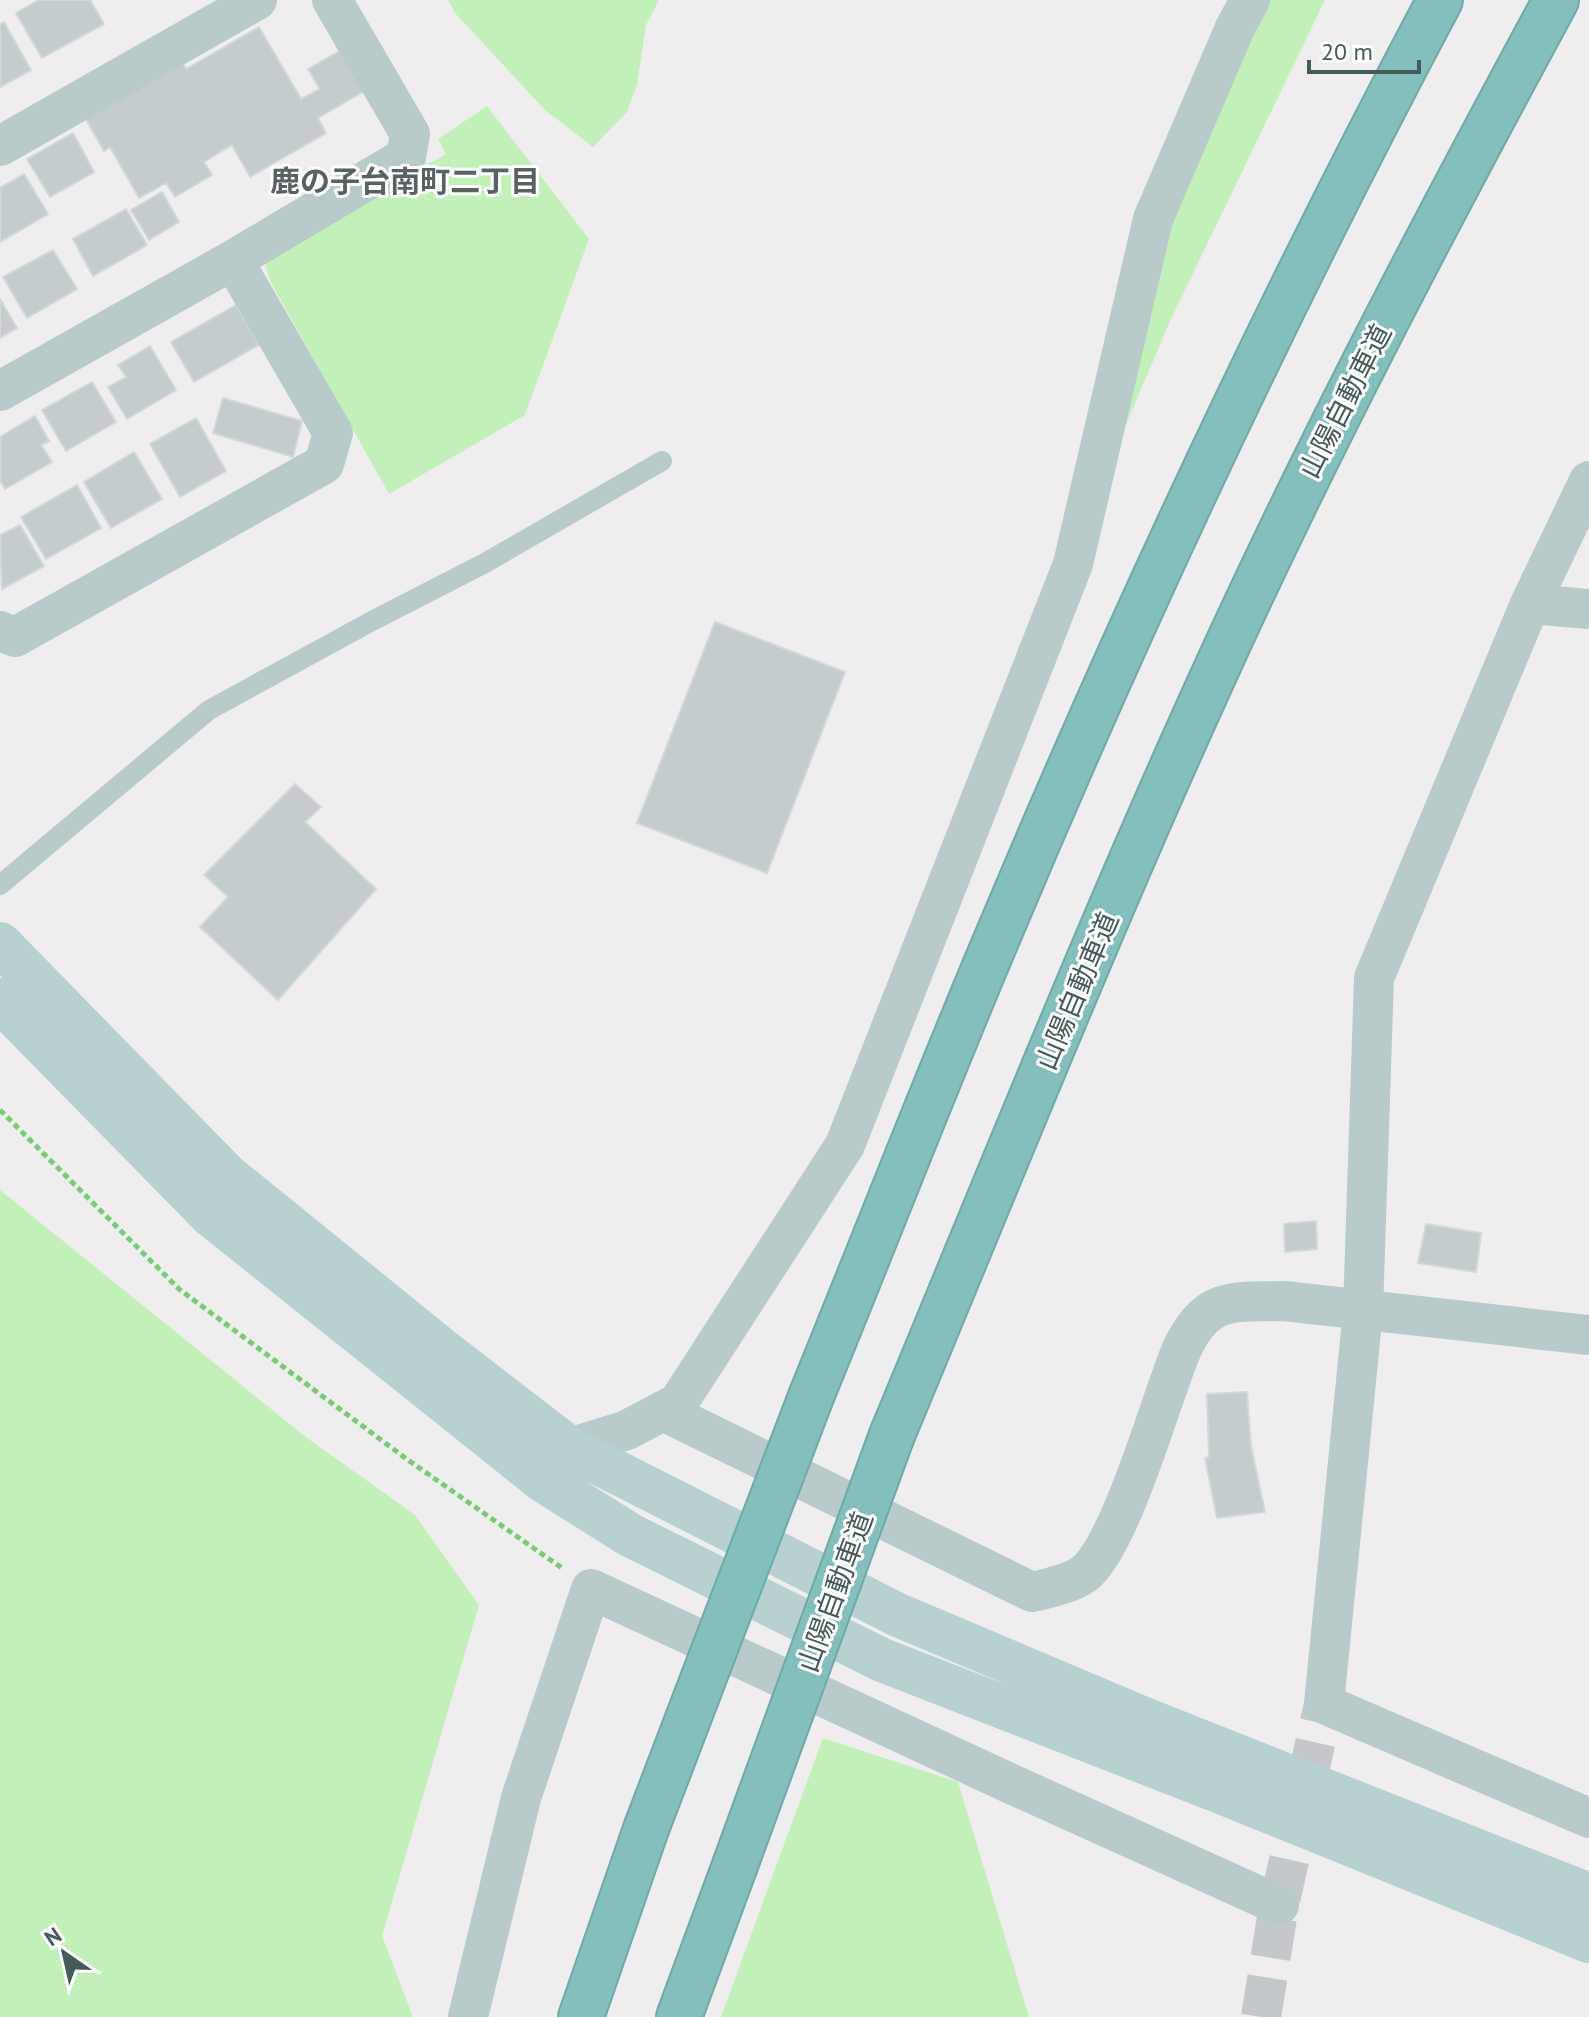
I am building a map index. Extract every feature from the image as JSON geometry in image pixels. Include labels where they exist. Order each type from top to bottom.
[{"type":"highway","points":[[581,2017],[646,1829],[812,1394],[1000,932],[1129,634],[1246,381],[1362,146],[1440,0]]},
{"type":"highway","name":"山陽自動車道","points":[[679,2017],[892,1435],[1090,957],[1211,680],[1332,423],[1556,0]]},
{"type":"street","points":[[0,146],[257,0]]},
{"type":"street","points":[[0,391],[233,260],[406,157],[410,134],[332,0]]},
{"type":"street","points":[[569,1448],[627,1430],[678,1403],[845,1145],[1073,564],[1153,219],[1250,0]]},
{"type":"street","points":[[0,631],[15,637],[324,464],[333,433],[233,260]]},
{"type":"street","points":[[1589,481],[1530,604],[1374,978],[1363,1311],[1324,1704],[1589,1818]]},
{"type":"street","points":[[1530,604],[1589,609]]},
{"type":"street","points":[[0,944],[226,1175],[447,1354],[569,1448],[898,1615],[1144,1719],[1589,1895]]},
{"type":"street","points":[[0,1000],[211,1215],[544,1481],[630,1535],[882,1660],[1221,1792],[1589,1941]]},
{"type":"street","points":[[663,1411],[1032,1592],[1061,1585],[1085,1573],[1103,1552],[1191,1330],[1212,1310],[1237,1303],[1284,1301],[1589,1335]]},
{"type":"street","points":[[468,2017],[521,1798],[591,1589],[1279,1905]]},
{"type":"lane","points":[[0,885],[209,710],[485,563],[662,461]]},
{"type":"path","points":[[0,1110],[179,1289],[408,1460],[591,1589]]},
{"type":"green space","points":[[448,0],[659,0],[646,25],[637,85],[627,112],[593,147],[545,110],[456,14]]},
{"type":"green space","points":[[1266,0],[1325,0],[1170,321],[1084,523],[1171,195]]},
{"type":"green space","points":[[487,106],[589,239],[525,415],[389,494],[270,281],[264,260],[446,154],[438,139]]},
{"type":"green space","points":[[0,1190],[307,1438],[415,1515],[479,1605],[382,1936],[413,2017],[0,2017]]},
{"type":"green space","points":[[823,1738],[958,1782],[1029,2017],[721,2017]]},
{"type":"building","points":[[39,0],[90,0],[104,24],[42,58],[16,13]]},
{"type":"building","points":[[4,22],[31,70],[0,87],[0,24]]},
{"type":"building","points":[[259,27],[301,99],[320,89],[308,69],[343,49],[366,90],[318,118],[326,133],[250,177],[232,145],[204,162],[212,175],[175,197],[166,183],[139,198],[110,147],[104,151],[86,119],[182,62],[186,69]]},
{"type":"building","points":[[73,133],[94,172],[50,197],[27,159]]},
{"type":"building","points":[[24,174],[48,214],[0,242],[0,188]]},
{"type":"building","points":[[162,192],[179,222],[149,240],[131,210]]},
{"type":"building","points":[[126,209],[147,245],[93,276],[73,239]]},
{"type":"building","points":[[53,250],[77,289],[27,318],[3,277]]},
{"type":"building","points":[[0,299],[17,328],[0,338]]},
{"type":"building","points":[[236,305],[259,345],[194,382],[171,342]]},
{"type":"building","points":[[150,346],[176,390],[127,419],[108,387],[126,377],[118,365]]},
{"type":"building","points":[[92,382],[116,422],[66,451],[42,410]]},
{"type":"building","points":[[223,398],[302,421],[293,457],[213,433]]},
{"type":"building","points":[[35,416],[49,441],[41,445],[52,462],[5,489],[0,480],[0,437]]},
{"type":"building","points":[[196,418],[226,471],[180,497],[150,444]]},
{"type":"building","points":[[134,452],[162,499],[111,528],[84,482]]},
{"type":"building","points":[[77,485],[101,528],[46,559],[21,517]]},
{"type":"building","points":[[20,525],[44,566],[2,589],[0,535]]},
{"type":"building","points":[[715,622],[845,672],[767,873],[637,823]]},
{"type":"building","points":[[295,784],[321,807],[305,822],[376,889],[278,1000],[200,927],[228,897],[204,875]]},
{"type":"building","points":[[1316,1221],[1317,1249],[1285,1252],[1284,1224]]},
{"type":"building","points":[[1426,1224],[1481,1233],[1476,1272],[1418,1263]]},
{"type":"building","points":[[1247,1392],[1251,1446],[1265,1512],[1217,1518],[1205,1458],[1209,1457],[1207,1394]]},
{"type":"tunnel","points":[[1261,2017],[1279,1905],[1324,1704]]},
{"type":"district","name":"鹿の子台南町二丁目","points":[[405,182]]}]
